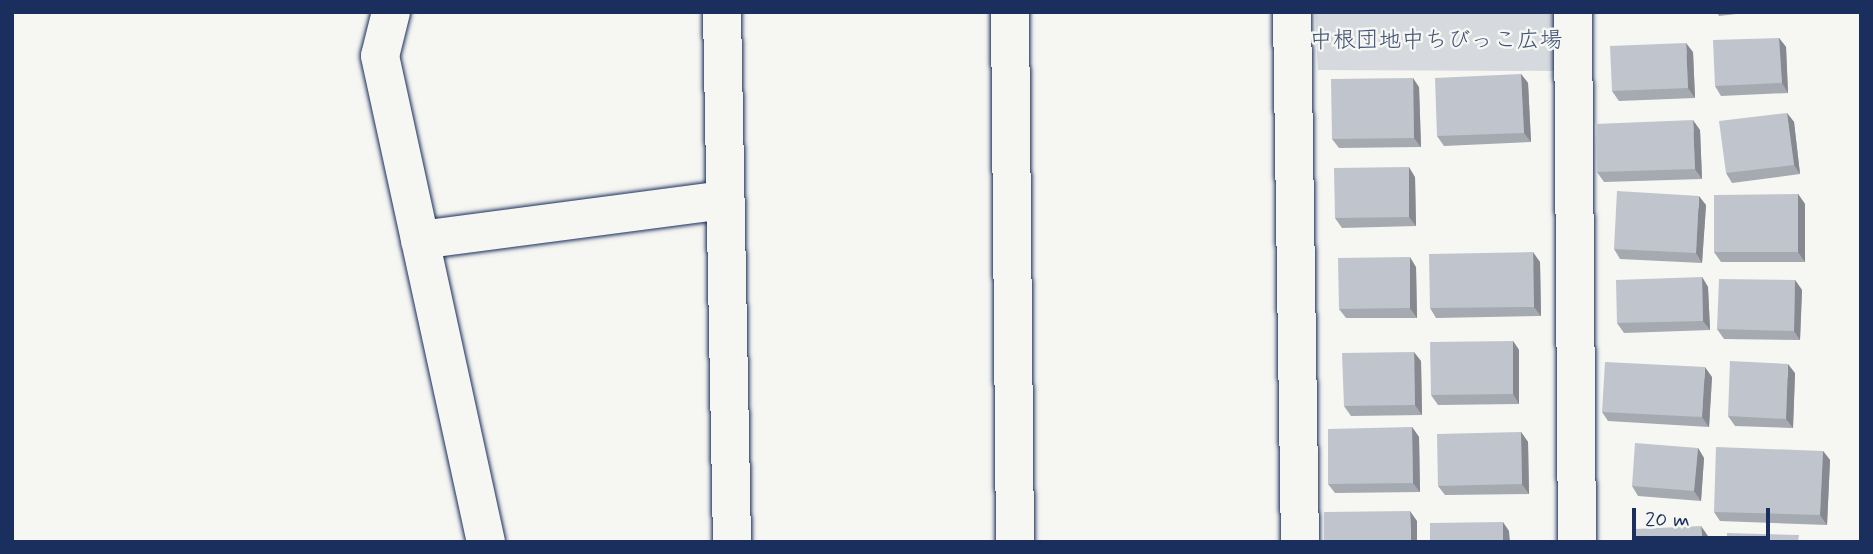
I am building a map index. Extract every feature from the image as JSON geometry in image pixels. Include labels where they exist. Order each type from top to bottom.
[{"type":"street","points":[[391,12],[380,57],[486,542]]},
{"type":"street","points":[[722,12],[732,542]]},
{"type":"street","points":[[1010,12],[1016,542]]},
{"type":"street","points":[[1292,12],[1300,542]]},
{"type":"street","points":[[1573,12],[1577,542]]},
{"type":"street","points":[[420,240],[725,200]]},
{"type":"green space","name":"中根団地中ちびっこ広場","points":[[1315,12],[1555,12],[1555,71],[1318,70]]},
{"type":"building","points":[[1779,38],[1782,83],[1715,86],[1713,40]]},
{"type":"building","points":[[1686,43],[1688,88],[1612,91],[1610,46]]},
{"type":"building","points":[[1521,74],[1524,133],[1437,136],[1435,78]]},
{"type":"building","points":[[1413,78],[1414,138],[1332,139],[1331,79]]},
{"type":"building","points":[[1787,113],[1794,165],[1726,173],[1719,121]]},
{"type":"building","points":[[1693,120],[1695,169],[1597,172],[1595,124]]},
{"type":"building","points":[[1409,167],[1409,217],[1335,218],[1334,168]]},
{"type":"building","points":[[1617,191],[1699,196],[1696,253],[1614,249]]},
{"type":"building","points":[[1798,194],[1798,252],[1714,252],[1714,195]]},
{"type":"building","points":[[1533,252],[1534,307],[1430,308],[1429,254]]},
{"type":"building","points":[[1410,257],[1410,308],[1339,309],[1338,258]]},
{"type":"building","points":[[1702,277],[1703,321],[1617,323],[1616,280]]},
{"type":"building","points":[[1719,279],[1795,280],[1794,331],[1717,329]]},
{"type":"building","points":[[1513,341],[1513,394],[1431,395],[1430,342]]},
{"type":"building","points":[[1414,352],[1415,405],[1344,406],[1342,353]]},
{"type":"building","points":[[1730,361],[1788,364],[1786,419],[1728,416]]},
{"type":"building","points":[[1605,362],[1705,367],[1702,417],[1602,412]]},
{"type":"building","points":[[1412,427],[1413,483],[1328,484],[1328,429]]},
{"type":"building","points":[[1521,432],[1522,484],[1438,486],[1437,434]]},
{"type":"building","points":[[1635,443],[1698,448],[1694,491],[1632,486]]},
{"type":"building","points":[[1716,447],[1823,451],[1820,515],[1714,512]]},
{"type":"building","points":[[1410,511],[1411,542],[1324,542],[1324,512]]},
{"type":"building","points":[[1503,522],[1503,542],[1430,542],[1430,523]]},
{"type":"building","points":[[1701,526],[1702,542],[1636,542],[1635,529]]},
{"type":"building","points":[[1727,533],[1799,535],[1798,542],[1727,542]]}]
